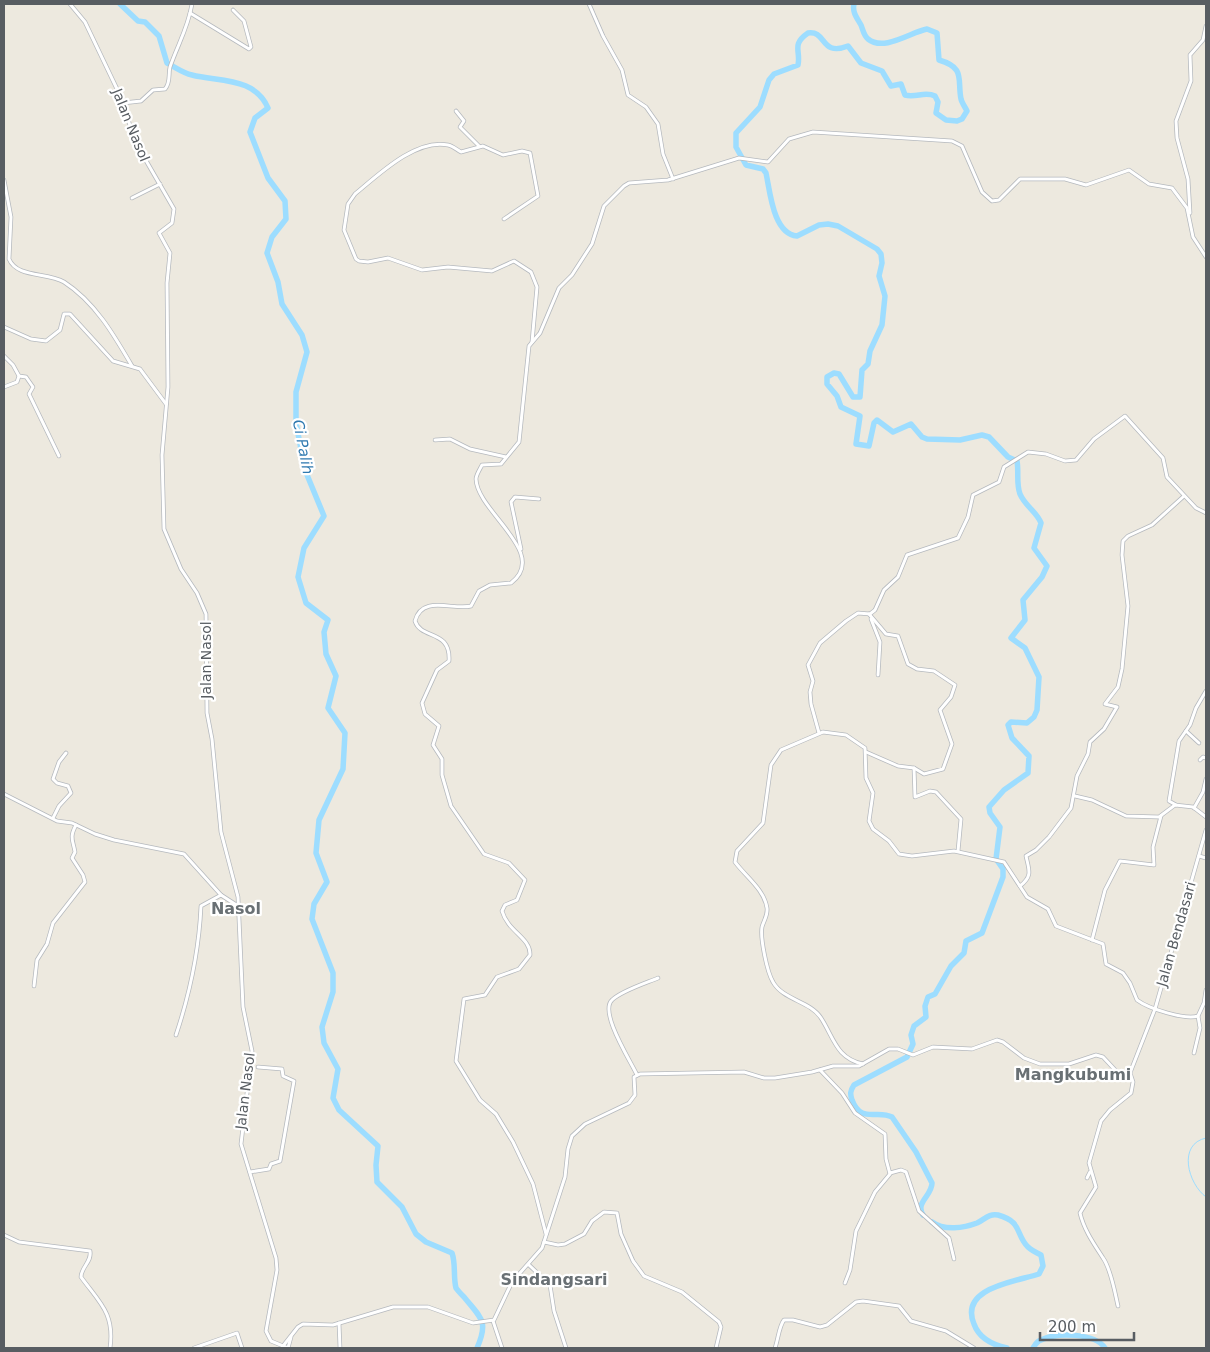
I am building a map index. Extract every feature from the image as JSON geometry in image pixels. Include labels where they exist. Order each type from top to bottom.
[{"type":"street","name":"Jalan Nasol","points":[[70,4],[85,22],[123,103],[137,145],[174,209],[175,218],[170,227],[159,233],[170,253],[166,283],[169,354],[162,455],[164,529],[181,569],[197,593],[206,614],[208,632],[206,650],[207,712],[212,738],[221,832],[236,890],[243,1006],[252,1051],[240,1136],[276,1258],[277,1270],[266,1331],[269,1339],[283,1346]]},
{"type":"street","points":[[123,103],[141,101],[153,90],[165,89],[169,84],[172,62],[185,33],[192,4]]},
{"type":"street","points":[[589,4],[602,36],[622,69],[628,95],[646,107],[658,124],[663,154],[673,179]]},
{"type":"street","points":[[190,13],[229,36],[244,48],[250,49],[244,21],[233,10]]},
{"type":"street","points":[[1206,26],[1203,40],[1190,55],[1191,81],[1176,121],[1177,138],[1188,179],[1193,237],[1206,257]]},
{"type":"street","points":[[456,111],[464,121],[460,127],[479,146]]},
{"type":"street","points":[[521,550],[483,499],[476,480],[482,465],[498,465],[518,445],[521,437],[528,349],[540,333],[559,288],[572,276],[592,244],[606,202],[626,184],[673,179],[740,158],[768,162],[788,139],[813,132],[955,142],[962,146],[982,192],[992,201],[999,200],[1020,179],[1065,179],[1086,186],[1129,170],[1150,184],[1174,189],[1187,208],[1190,217]]},
{"type":"street","points":[[504,219],[538,197],[532,154],[525,151],[503,154],[486,146],[479,146],[461,152],[453,146],[441,144],[414,149],[352,198],[348,204],[344,233],[356,259],[363,262],[388,258],[422,270],[448,267],[492,271],[510,262],[516,262],[533,274],[537,285],[532,342]]},
{"type":"street","points":[[4,180],[10,207],[8,259],[10,263],[21,271],[59,279],[79,294],[109,327],[132,366]]},
{"type":"street","points":[[132,198],[160,184]]},
{"type":"street","points":[[4,327],[31,340],[46,341],[60,330],[64,314],[70,314],[113,361],[140,369],[166,404]]},
{"type":"street","points":[[4,356],[15,367],[19,376],[17,382],[4,387]]},
{"type":"street","points":[[19,376],[26,377],[33,387],[29,394],[59,456]]},
{"type":"street","points":[[819,733],[810,697],[813,681],[808,664],[816,654],[819,645],[848,619],[858,613],[869,614],[876,609],[884,590],[898,577],[907,555],[958,538],[968,517],[972,495],[999,482],[1003,468],[1030,451],[1065,461],[1076,460],[1096,437],[1125,416],[1163,458],[1167,477],[1196,508],[1206,513]]},
{"type":"street","points":[[435,440],[450,439],[470,449],[507,457]]},
{"type":"street","points":[[1020,886],[1027,881],[1030,874],[1026,856],[1036,850],[1049,837],[1071,808],[1077,777],[1088,754],[1090,742],[1104,729],[1116,708],[1105,704],[1118,687],[1122,669],[1128,601],[1122,555],[1123,541],[1128,536],[1152,525],[1184,496]]},
{"type":"street","points":[[539,499],[515,497],[511,502],[523,556],[520,570],[514,581],[488,586],[478,592],[473,604],[469,607],[432,605],[419,613],[415,621],[420,629],[438,636],[449,651],[449,661],[437,670],[423,700],[422,707],[424,714],[439,726],[433,745],[442,759],[442,775],[450,804],[484,854],[509,863],[525,880],[517,900],[505,905],[502,911],[512,931],[526,942],[530,956],[519,969],[497,977],[486,995],[464,999],[455,1056],[458,1066],[480,1100],[496,1114],[513,1142],[532,1184],[546,1234]]},
{"type":"street","points":[[869,614],[880,642],[878,675]]},
{"type":"street","points":[[866,752],[898,766],[914,768],[927,774],[944,767],[952,744],[940,710],[952,697],[955,685],[934,671],[917,669],[908,664],[898,636],[886,634],[869,614]]},
{"type":"street","points":[[1206,690],[1186,731],[1179,741],[1169,801],[1177,805],[1194,808],[1206,817]]},
{"type":"street","points":[[1186,731],[1199,743]]},
{"type":"street","points":[[863,1064],[849,1059],[837,1049],[818,1014],[774,984],[762,932],[767,907],[755,883],[735,862],[737,851],[764,823],[772,761],[782,749],[802,742],[819,733],[846,734],[864,747],[866,752],[866,778],[873,793],[869,818],[873,829],[889,841],[900,854],[912,856],[947,850],[1005,863],[1028,898],[1048,908],[1056,926],[1104,945],[1106,963],[1123,973],[1130,983],[1137,1000],[1155,1009],[1189,1017],[1198,1016]]},
{"type":"street","points":[[53,818],[59,806],[71,792],[68,786],[57,784],[53,779],[58,762],[66,753]]},
{"type":"street","points":[[1200,760],[1203,756],[1206,758]]},
{"type":"street","points":[[914,768],[915,797],[930,791],[936,792],[961,818],[958,852]]},
{"type":"street","points":[[1194,808],[1204,792],[1206,779]]},
{"type":"street","points":[[4,794],[53,818],[112,840],[184,854],[221,895],[238,907]]},
{"type":"street","points":[[1074,796],[1092,800],[1126,816],[1161,816]]},
{"type":"street","points":[[1092,940],[1105,890],[1120,861],[1154,864],[1153,847],[1161,816],[1172,806],[1177,805]]},
{"type":"street","points":[[34,986],[37,960],[47,944],[53,923],[85,882],[83,875],[72,858],[75,852],[71,844],[72,835],[76,825]]},
{"type":"street","name":"Jalan Bendasari","points":[[1091,1171],[1090,1158],[1101,1121],[1110,1110],[1131,1093],[1133,1082],[1130,1073],[1155,1009],[1206,830]]},
{"type":"street","points":[[1199,856],[1206,858]]},
{"type":"street","points":[[176,1035],[186,1004],[196,957],[201,906],[221,895]]},
{"type":"street","points":[[637,1075],[610,1020],[609,1007],[614,998],[658,978]]},
{"type":"street","points":[[1194,1053],[1201,1026],[1198,1016],[1204,1003],[1206,990]]},
{"type":"street","points":[[502,1348],[492,1321],[512,1282],[538,1254],[544,1242],[564,1176],[572,1136],[585,1124],[629,1103],[635,1095],[633,1080],[637,1075],[744,1072],[764,1078],[775,1078],[833,1066],[857,1067],[889,1049],[905,1052],[910,1055],[933,1047],[972,1049],[997,1040],[1003,1042],[1024,1058],[1040,1064],[1069,1064],[1096,1055],[1103,1057],[1118,1073],[1123,1075],[1130,1073]]},
{"type":"street","points":[[250,1172],[269,1169],[271,1164],[280,1161],[294,1080],[284,1076],[282,1069],[258,1067]]},
{"type":"street","points":[[820,1070],[842,1093],[855,1113],[885,1134],[886,1159],[890,1173]]},
{"type":"street","points":[[845,1282],[850,1270],[856,1230],[873,1195],[890,1173],[903,1170],[906,1172],[919,1211],[949,1238],[954,1259]]},
{"type":"street","points":[[1087,1178],[1091,1171]]},
{"type":"street","points":[[1091,1171],[1096,1188],[1088,1203],[1081,1210],[1080,1215],[1085,1229],[1104,1259],[1114,1282],[1118,1306]]},
{"type":"street","points":[[544,1242],[558,1245],[565,1244],[584,1234],[592,1221],[604,1212],[617,1213],[621,1234],[633,1261],[644,1276],[682,1292],[721,1324],[716,1348]]},
{"type":"street","points":[[4,1235],[19,1242],[90,1251],[90,1260],[81,1271],[80,1276],[106,1310],[112,1332],[110,1348]]},
{"type":"street","points":[[529,1265],[550,1285],[554,1311],[566,1348]]},
{"type":"street","points":[[775,1348],[780,1335],[781,1324],[784,1320],[793,1320],[816,1327],[823,1326],[850,1305],[863,1301],[899,1306],[911,1321],[949,1332],[974,1348]]},
{"type":"street","points":[[277,1348],[283,1346],[303,1324],[339,1323],[381,1309],[412,1306],[435,1308],[473,1323],[492,1321]]},
{"type":"street","points":[[339,1323],[340,1348]]},
{"type":"street","points":[[194,1348],[237,1333],[242,1348]]},
{"type":"street","points":[[283,1346],[288,1348],[291,1336]]},
{"type":"waterway","name":"Ci Palih","points":[[120,4],[138,21],[145,22],[159,36],[167,63],[189,74],[235,82],[245,86],[262,98],[268,108],[255,118],[250,132],[268,178],[285,201],[286,219],[272,237],[267,253],[278,282],[282,304],[302,335],[307,352],[296,392],[296,423],[305,470],[324,516],[304,548],[298,577],[306,603],[328,620],[324,632],[326,654],[336,676],[328,708],[345,733],[343,769],[319,820],[316,853],[327,882],[314,904],[312,919],[333,973],[333,992],[322,1027],[324,1043],[338,1069],[333,1098],[339,1110],[378,1146],[377,1182],[402,1207],[416,1234],[426,1242],[452,1253],[456,1288],[479,1315],[483,1326],[477,1348]]},
{"type":"waterway","points":[[854,4],[854,12],[865,35],[874,42],[882,43],[898,40],[927,29],[937,33],[939,60],[948,63],[959,75],[961,99],[967,111],[962,119],[957,121],[946,120],[936,113],[938,102],[935,96],[928,94],[905,95],[901,84],[891,86],[882,71],[861,63],[848,46],[833,48],[828,46],[818,35],[808,33],[798,44],[798,65],[774,74],[769,80],[760,107],[736,133],[736,147],[746,165],[763,169],[766,173],[774,210],[783,228],[789,233],[797,236],[819,225],[838,226],[877,249],[881,254],[882,263],[879,276],[885,296],[882,325],[870,351],[868,364],[862,370],[860,397],[853,397],[839,374],[834,373],[827,377],[827,384],[837,396],[841,407],[860,416],[856,444],[869,446],[874,423],[877,420],[893,432],[911,424],[922,437],[927,439],[960,440],[982,435],[989,437],[1008,457],[1017,461],[1020,494],[1041,523],[1034,548],[1047,566],[1042,577],[1023,600],[1025,620],[1011,638],[1025,648],[1039,677],[1037,710],[1034,717],[1027,723],[1011,722],[1008,725],[1012,738],[1029,756],[1028,773],[1004,790],[989,807],[990,813],[1000,827],[996,859],[1003,869],[1003,877],[982,933],[966,941],[964,953],[951,966],[935,994],[928,997],[925,1006],[926,1017],[914,1026],[911,1035],[913,1044],[907,1057],[854,1085],[851,1092],[852,1100],[860,1112],[892,1117],[916,1152],[932,1183],[921,1206],[923,1215]]},
{"type":"waterway","points":[[1206,1138],[1197,1142],[1191,1148],[1188,1165],[1194,1183],[1206,1197]]},
{"type":"waterway","points":[[932,1222],[942,1227],[960,1227],[977,1223],[992,1215],[998,1215],[1011,1221],[1028,1247],[1041,1255],[1043,1266],[1039,1274],[1003,1284],[981,1294],[974,1302],[971,1312],[976,1329],[992,1343],[1007,1348]]},
{"type":"waterway","points":[[1033,1348],[1036,1343],[1048,1337],[1066,1335],[1093,1339],[1105,1348]]},
{"type":"district","name":"Nasol","points":[[236,908]]},
{"type":"district","name":"Mangkubumi","points":[[1073,1074]]},
{"type":"district","name":"Sindangsari","points":[[554,1279]]}]
